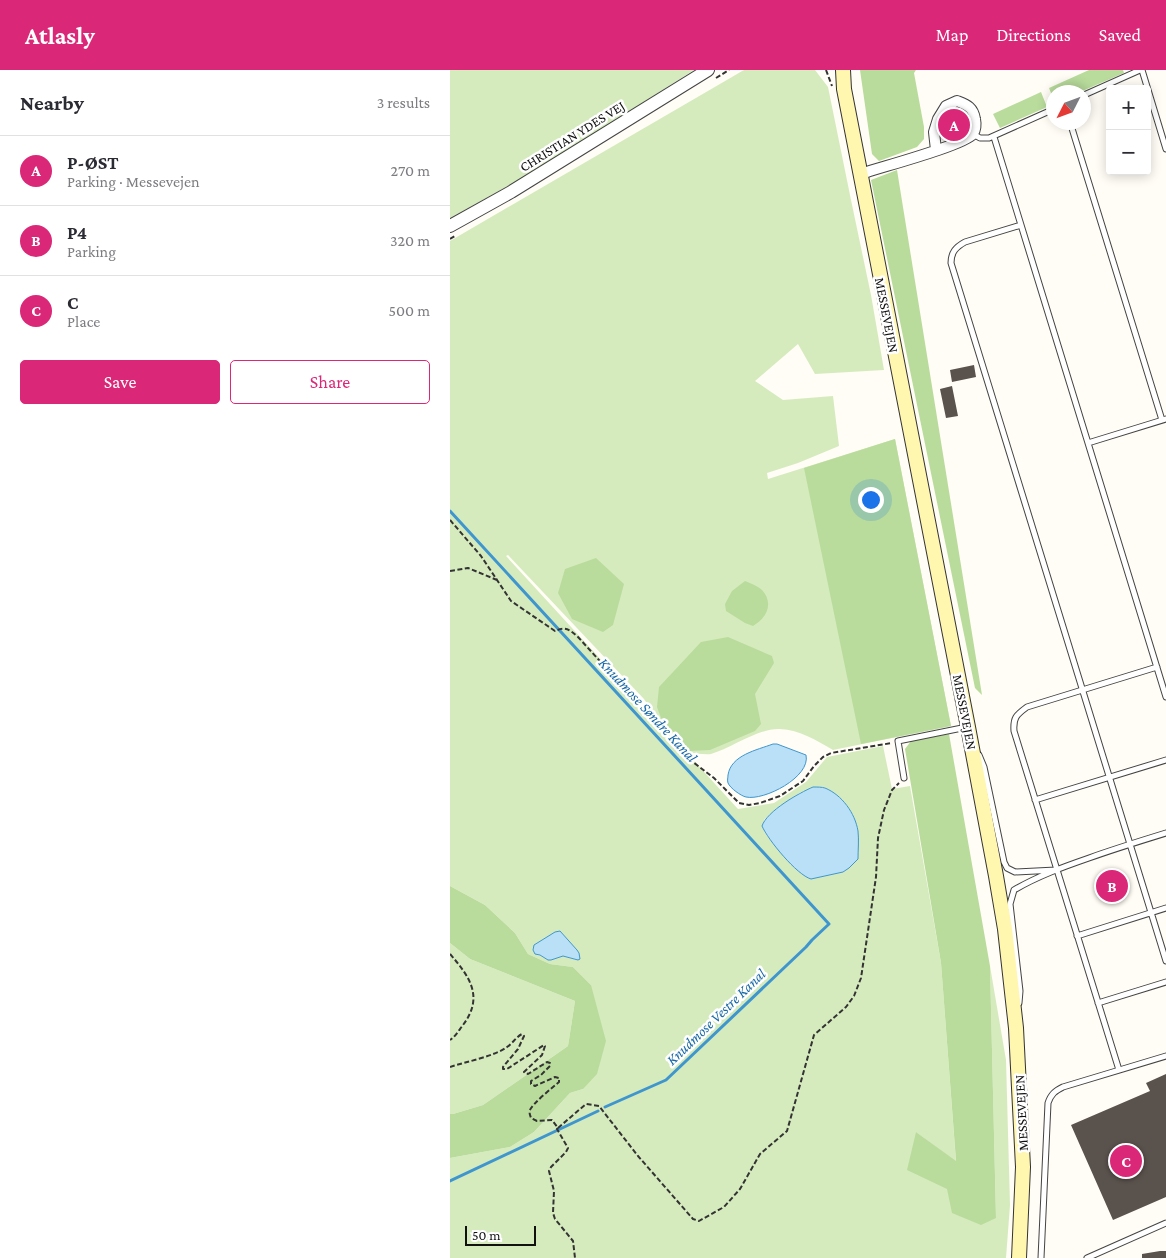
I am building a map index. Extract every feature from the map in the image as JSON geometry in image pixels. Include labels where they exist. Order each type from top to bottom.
[{"type":"main road","name":"MESSEVEJEN","points":[[836,70],[838,89],[860,172],[968,727],[1003,920],[1016,1028],[1023,1167],[1019,1258]]},
{"type":"main road","name":"MESSEVEJEN","points":[[838,89],[843,70]]},
{"type":"street","name":"CHRISTIAN YDES VEJ","points":[[450,226],[511,192],[708,70]]},
{"type":"street","points":[[860,172],[867,172],[936,150],[962,141],[972,134],[976,128],[974,116],[968,105],[957,101],[946,106],[938,118],[934,132],[936,150]]},
{"type":"lane","points":[[1091,92],[1141,70],[1166,149]]},
{"type":"lane","points":[[972,134],[984,138],[994,137],[1005,130],[1046,112]]},
{"type":"lane","points":[[1073,130],[1164,419],[1088,443]]},
{"type":"lane","points":[[994,137],[1166,697]]},
{"type":"lane","points":[[1021,225],[965,242],[954,250],[951,263],[1166,961]]},
{"type":"lane","points":[[1119,1070],[1056,870],[1014,732],[1013,723],[1015,717],[1027,707],[1157,668]]},
{"type":"lane","points":[[904,778],[898,741],[968,727],[984,767],[1004,862],[1007,868],[1015,872],[1056,870]]},
{"type":"lane","points":[[1035,800],[1166,760]]},
{"type":"lane","points":[[1016,1028],[1020,991],[1010,904],[1014,890],[1023,884],[1056,870],[1166,833]]},
{"type":"lane","points":[[1077,936],[1166,908]]},
{"type":"lane","points":[[1098,1003],[1166,982]]},
{"type":"lane","points":[[1041,1258],[1048,1103],[1052,1093],[1063,1086],[1166,1056]]},
{"type":"lane","points":[[1087,1258],[1166,1223]]},
{"type":"path","points":[[826,70],[838,89]]},
{"type":"path","points":[[450,520],[481,556],[511,601],[555,630],[567,628],[578,637],[689,760],[714,778],[739,803],[749,805],[780,796],[803,781],[814,766],[831,753],[898,741]]},
{"type":"path","points":[[450,571],[468,568],[497,580]]},
{"type":"path","points":[[558,1128],[586,1104],[599,1106],[638,1156],[694,1219],[700,1221],[724,1207],[740,1189],[760,1154],[787,1131],[814,1035],[846,1007],[854,996],[861,978],[876,877],[878,838],[884,810],[892,790],[904,778]]},
{"type":"path","points":[[450,954],[462,967],[472,986],[474,1005],[466,1021],[450,1040]]},
{"type":"path","points":[[450,1067],[498,1052],[508,1047],[522,1034],[524,1036],[518,1049],[503,1069],[507,1069],[544,1045],[546,1046],[542,1055],[524,1072],[528,1074],[547,1062],[550,1063],[550,1066],[531,1081],[531,1084],[535,1086],[555,1077],[559,1078],[559,1082],[534,1105],[529,1113],[532,1120],[537,1122],[552,1120],[568,1148],[550,1167],[550,1171],[554,1191],[554,1219],[573,1241],[575,1258]]},
{"type":"green space","points":[[450,70],[694,70],[530,174],[450,218]]},
{"type":"green space","points":[[744,70],[815,70],[828,87],[871,295],[884,370],[815,374],[798,344],[755,381],[783,400],[833,396],[839,446],[798,463],[767,473],[768,479],[895,439],[951,726],[833,750],[801,733],[780,729],[754,735],[711,754],[688,753],[659,721],[644,699],[508,555],[506,556],[738,809],[774,803],[806,782],[827,757],[883,746],[892,789],[910,786],[941,963],[956,1162],[916,1132],[948,1189],[996,1217],[990,966],[1006,1060],[1010,1205],[1006,1258],[450,1258],[450,1158],[510,1147],[534,1132],[570,1093],[583,1089],[591,985],[573,967],[550,964],[528,954],[515,933],[485,905],[450,886],[450,241]],"holes":[[[824,787],[838,796],[848,807],[858,830],[858,859],[843,872],[797,870],[764,831],[764,820],[780,806],[801,792]],[[560,931],[579,953],[577,960],[563,956],[548,960],[533,950]]]},
{"type":"green space","points":[[860,70],[916,70],[914,73],[924,127],[924,139],[917,147],[879,161],[872,154]]},
{"type":"green space","points":[[1089,70],[1123,70],[1124,73],[1091,87],[1091,85],[1056,85]]},
{"type":"green space","points":[[1041,92],[1046,104],[1046,107],[1000,128],[993,114]]},
{"type":"green space","points":[[897,170],[982,695],[975,688],[871,180]]},
{"type":"green space","points":[[895,439],[951,726],[861,744],[804,468]]},
{"type":"green space","points":[[596,558],[624,584],[613,625],[603,632],[572,619],[558,593],[565,569]]},
{"type":"green space","points":[[745,581],[760,589],[768,600],[765,615],[753,626],[726,611],[725,604],[732,591]]},
{"type":"green space","points":[[728,637],[772,656],[774,663],[755,694],[761,724],[755,731],[710,750],[689,751],[661,718],[657,707],[659,687],[701,642]]},
{"type":"green space","points":[[949,734],[990,966],[996,1218],[981,1225],[952,1213],[947,1189],[907,1170],[916,1132],[956,1161],[941,963],[905,749],[911,741]]},
{"type":"green space","points":[[450,886],[485,905],[515,933],[528,954],[550,964],[573,967],[591,985],[606,1041],[597,1074],[583,1089],[570,1093],[534,1132],[510,1147],[450,1158],[450,1114],[483,1105],[568,1046],[575,1001],[470,959],[450,943]]},
{"type":"green space","points":[[450,943],[470,959],[575,1001],[568,1046],[483,1105],[453,1114],[450,1114]]},
{"type":"water","points":[[773,744],[806,755],[806,763],[794,779],[774,791],[754,797],[746,797],[733,789],[728,783],[728,775],[734,763],[746,754]]},
{"type":"water","points":[[813,787],[831,791],[851,811],[858,831],[858,859],[843,872],[811,879],[798,871],[784,856],[770,840],[762,826],[770,814],[792,798]]},
{"type":"water","points":[[560,931],[577,950],[580,959],[563,956],[548,960],[535,954],[533,950],[534,945]]},
{"type":"building","points":[[974,365],[976,377],[952,382],[950,370]]},
{"type":"building","points":[[952,386],[958,416],[946,418],[940,389]]},
{"type":"building","points":[[1166,1074],[1166,1197],[1113,1220],[1071,1125],[1150,1091],[1146,1083]]},
{"type":"building","points":[[1166,1251],[1166,1258],[1142,1258],[1142,1254]]},
{"type":"waterway","name":"Knudmose Søndre Kanal","points":[[450,511],[829,924],[666,1080],[605,1107]]},
{"type":"waterway","name":"Knudmose Vestre Kanal","points":[[450,1181],[598,1111]]},
{"type":"place","name":"P-ØST","points":[[954,125]]},
{"type":"place","name":"P4","points":[[1112,886]]},
{"type":"place","name":"C","points":[[1126,1161]]}]
